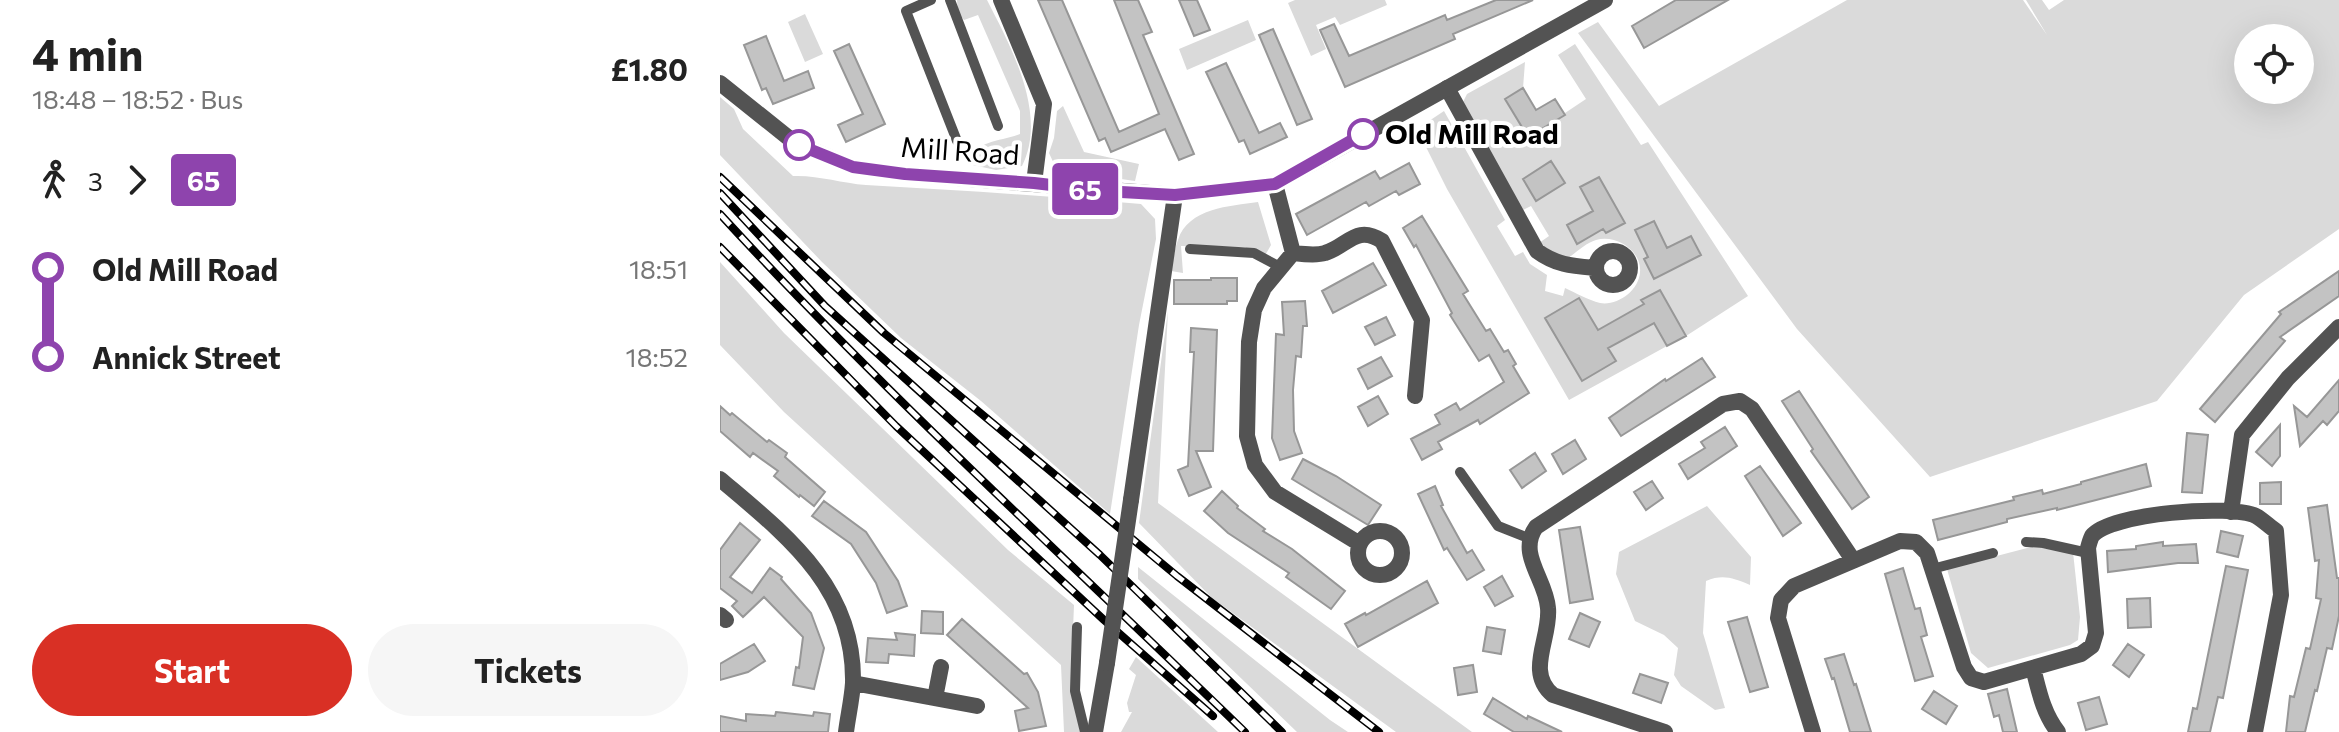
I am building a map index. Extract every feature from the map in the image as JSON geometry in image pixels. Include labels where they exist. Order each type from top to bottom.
[{"type":"street","points":[[1001,0],[1044,104],[1034,183]]},
{"type":"street","name":"Mill Road","points":[[720,83],[795,143],[853,167],[905,174],[1175,195],[1275,184],[1605,0]]},
{"type":"street","points":[[1447,88],[1537,251],[1550,261],[1564,266],[1595,268]]},
{"type":"street","points":[[1275,184],[1293,253]]},
{"type":"street","points":[[1095,732],[1175,195]]},
{"type":"street","points":[[1360,544],[1275,492],[1255,465],[1247,436],[1249,342],[1254,310],[1264,288],[1293,253],[1323,254],[1361,234],[1372,234],[1382,241],[1422,320],[1415,396]]},
{"type":"street","points":[[2231,512],[2242,435],[2288,378],[2339,327]]},
{"type":"street","points":[[1665,732],[1553,695],[1543,687],[1538,673],[1548,609],[1529,553],[1528,538],[1536,527],[1723,404],[1740,401],[1752,409],[1853,560]]},
{"type":"street","points":[[723,488],[803,552],[823,578],[849,642],[853,683],[846,732]]},
{"type":"street","points":[[1813,732],[1778,618],[1781,600],[1794,586],[1900,541],[1916,542],[1927,553],[1964,667],[1971,678],[1984,682],[2081,654],[2092,646],[2096,633],[2088,553],[2092,536],[2106,527],[2164,512],[2231,512],[2255,515],[2276,531],[2281,595],[2255,732]]},
{"type":"street","points":[[935,698],[941,667]]},
{"type":"street","points":[[2033,668],[2043,705],[2058,732]]},
{"type":"street","points":[[853,683],[977,706]]},
{"type":"lane","points":[[931,0],[906,11],[957,141]]},
{"type":"lane","points":[[950,0],[998,126]]},
{"type":"lane","points":[[1190,249],[1254,253],[1280,267]]},
{"type":"lane","points":[[1460,472],[1498,526],[1528,538]]},
{"type":"lane","points":[[2026,542],[2088,553]]},
{"type":"lane","points":[[1932,569],[1993,553]]},
{"type":"lane","points":[[1077,627],[1075,691],[1085,732]]},
{"type":"shaded area","points":[[957,0],[987,0],[1015,59],[1029,103],[1031,125],[1029,146],[1022,166],[996,170],[968,164],[983,146],[1020,134],[1020,111],[978,15],[964,20],[958,13]]},
{"type":"shaded area","points":[[1295,0],[1385,0],[1387,5],[1340,25],[1335,17],[1316,25],[1326,49],[1311,56],[1288,3]]},
{"type":"shaded area","points":[[1847,0],[2023,0],[2047,35],[2026,0],[2042,0],[2049,10],[2064,0],[2339,0],[2339,229],[2244,295],[2157,401],[1930,477],[1797,329],[1578,33],[1598,22],[1659,106]]},
{"type":"shaded area","points":[[805,14],[823,54],[805,62],[788,22]]},
{"type":"shaded area","points":[[1248,20],[1256,40],[1187,70],[1179,49]]},
{"type":"shaded area","points":[[1575,44],[1641,145],[1648,142],[1748,296],[1686,336],[1660,290],[1642,300],[1644,304],[1618,319],[1654,323],[1667,346],[1569,400],[1447,189],[1417,129],[1444,111],[1505,220],[1497,226],[1515,256],[1523,252],[1530,264],[1547,275],[1545,291],[1563,296],[1565,288],[1600,303],[1620,300],[1639,279],[1637,257],[1626,246],[1612,240],[1596,240],[1565,260],[1539,243],[1549,236],[1531,206],[1521,211],[1463,102],[1467,94],[1525,62],[1523,88],[1505,100],[1529,137],[1586,99],[1558,55]]},
{"type":"shaded area","points":[[720,97],[734,109],[743,129],[793,176],[866,185],[1141,204],[1155,219],[1156,239],[1139,325],[1110,514],[981,401],[901,338],[822,262],[720,155]]},
{"type":"shaded area","points":[[1063,106],[1084,152],[1139,164],[1135,181],[1065,171],[1055,166],[1049,153],[1057,111]]},
{"type":"shaded area","points":[[1258,202],[1271,245],[1263,259],[1245,247],[1181,246],[1183,273],[1171,271],[1178,240],[1191,221],[1211,210]]},
{"type":"shaded area","points":[[720,262],[784,333],[1008,550],[1074,605],[1071,679],[1080,732],[1064,732],[1061,665],[784,412],[720,345]]},
{"type":"shaded area","points":[[1168,311],[1158,503],[1472,732],[1396,732],[1212,598],[1139,523]]},
{"type":"shaded area","points":[[1707,506],[1751,557],[1750,585],[1728,578],[1706,581],[1703,633],[1725,708],[1715,710],[1681,686],[1674,675],[1678,648],[1664,635],[1635,621],[1616,574],[1619,552]]},
{"type":"shaded area","points":[[2031,547],[2073,552],[2080,617],[2078,640],[1988,668],[1971,653],[1947,569]]},
{"type":"shaded area","points":[[1138,567],[1348,732],[1297,732],[1138,579]]},
{"type":"shaded area","points":[[1136,657],[1218,732],[1121,732],[1132,712],[1129,712],[1127,703],[1136,675],[1129,669]]},
{"type":"building","points":[[1038,0],[1062,0],[1119,132],[1159,114],[1114,0],[1138,0],[1152,32],[1143,35],[1194,154],[1179,160],[1165,129],[1111,152],[1105,138],[1099,141]]},
{"type":"building","points":[[1179,0],[1197,0],[1210,30],[1194,36]]},
{"type":"building","points":[[1496,0],[1533,0],[1453,34],[1455,39],[1345,87],[1320,30],[1334,24],[1349,56],[1445,15],[1447,20]]},
{"type":"building","points":[[1676,0],[1728,0],[1644,48],[1632,26]]},
{"type":"building","points":[[1273,29],[1312,119],[1297,125],[1259,35]]},
{"type":"building","points":[[766,36],[784,81],[808,71],[814,88],[773,104],[766,88],[762,90],[744,45]]},
{"type":"building","points":[[849,44],[885,124],[846,142],[838,125],[863,114],[834,51]]},
{"type":"building","points":[[1226,63],[1259,133],[1280,123],[1287,137],[1250,154],[1244,140],[1239,142],[1206,72]]},
{"type":"building","points":[[1523,88],[1536,110],[1555,99],[1565,115],[1528,137],[1505,99]]},
{"type":"building","points":[[1551,161],[1565,183],[1536,201],[1523,179]]},
{"type":"building","points":[[1409,163],[1420,184],[1399,195],[1396,191],[1369,206],[1366,202],[1307,235],[1296,214],[1375,171],[1380,179]]},
{"type":"building","points":[[1599,177],[1625,223],[1606,233],[1603,229],[1577,244],[1567,225],[1593,211],[1580,187]]},
{"type":"building","points":[[1422,216],[1468,291],[1463,294],[1486,331],[1490,329],[1504,352],[1508,350],[1516,364],[1513,366],[1529,393],[1480,424],[1478,420],[1438,442],[1442,449],[1422,460],[1411,439],[1440,424],[1435,415],[1456,403],[1460,410],[1504,382],[1489,355],[1479,361],[1450,315],[1452,313],[1416,245],[1414,247],[1403,228]]},
{"type":"building","points":[[1654,221],[1667,248],[1691,236],[1701,255],[1654,279],[1635,230]]},
{"type":"building","points":[[1373,263],[1386,285],[1333,313],[1322,291]]},
{"type":"building","points":[[2339,271],[2339,296],[2280,337],[2285,341],[2215,422],[2200,409],[2281,314],[2279,312]]},
{"type":"building","points":[[1237,278],[1237,301],[1227,301],[1227,304],[1174,304],[1174,280]]},
{"type":"building","points":[[1660,290],[1686,336],[1667,346],[1654,323],[1608,348],[1616,361],[1582,381],[1545,318],[1579,298],[1598,330],[1644,304],[1641,300]]},
{"type":"building","points":[[1305,301],[1307,326],[1303,326],[1301,357],[1296,356],[1293,390],[1294,431],[1302,453],[1280,460],[1272,438],[1276,334],[1284,335],[1282,302]]},
{"type":"building","points":[[1386,317],[1395,335],[1375,345],[1365,327]]},
{"type":"building","points":[[1191,328],[1217,330],[1213,451],[1196,451],[1211,487],[1189,496],[1178,470],[1188,466],[1194,352],[1190,352]]},
{"type":"building","points":[[1381,357],[1392,376],[1368,389],[1358,369]]},
{"type":"building","points":[[1702,358],[1715,377],[1621,436],[1609,418],[1665,379]]},
{"type":"building","points":[[2339,380],[2339,411],[2327,425],[2323,421],[2300,446],[2294,406],[2307,417]]},
{"type":"building","points":[[1799,391],[1869,497],[1852,509],[1811,451],[1813,449],[1782,401]]},
{"type":"building","points":[[1378,396],[1388,414],[1368,426],[1358,407]]},
{"type":"building","points":[[720,406],[767,442],[769,440],[787,453],[785,457],[825,492],[814,506],[774,476],[778,471],[753,453],[750,457],[720,431]]},
{"type":"building","points":[[2280,425],[2280,456],[2272,466],[2256,452]]},
{"type":"building","points":[[1725,427],[1737,446],[1688,479],[1679,464],[1705,448],[1701,442]]},
{"type":"building","points":[[2187,433],[2208,435],[2202,493],[2182,492]]},
{"type":"building","points":[[1575,440],[1586,459],[1563,474],[1552,454]]},
{"type":"building","points":[[1535,453],[1546,471],[1522,488],[1510,470]]},
{"type":"building","points":[[1303,459],[1381,505],[1368,525],[1292,479]]},
{"type":"building","points":[[2146,464],[2151,486],[2007,519],[2007,522],[1938,540],[1933,520],[2042,490],[2043,494]]},
{"type":"building","points":[[1760,466],[1801,523],[1783,536],[1745,476]]},
{"type":"building","points":[[1652,481],[1663,498],[1646,510],[1634,492]]},
{"type":"building","points":[[2281,482],[2281,504],[2260,504],[2260,483]]},
{"type":"building","points":[[1435,486],[1441,506],[1467,553],[1472,550],[1484,570],[1467,580],[1447,548],[1444,550],[1418,494]]},
{"type":"building","points":[[1222,491],[1237,508],[1265,529],[1263,531],[1292,549],[1345,591],[1331,609],[1286,577],[1289,573],[1228,533],[1204,511]]},
{"type":"building","points":[[824,501],[866,532],[898,581],[907,606],[887,613],[876,583],[851,544],[812,516]]},
{"type":"building","points":[[2327,505],[2339,578],[2339,616],[2332,649],[2327,648],[2305,732],[2286,732],[2290,696],[2294,697],[2306,648],[2310,649],[2321,599],[2316,598],[2319,560],[2315,561],[2308,508]]},
{"type":"building","points":[[740,523],[760,540],[730,577],[752,593],[770,568],[782,577],[811,613],[824,648],[814,689],[793,685],[796,667],[799,668],[803,637],[764,597],[743,617],[732,606],[737,601],[720,588],[720,550]]},
{"type":"building","points":[[1580,527],[1593,599],[1570,603],[1559,530]]},
{"type":"building","points":[[2221,531],[2243,536],[2238,557],[2217,552]]},
{"type":"building","points":[[2163,542],[2163,546],[2196,544],[2198,563],[2108,572],[2107,551],[2136,549],[2136,546]]},
{"type":"building","points":[[2226,566],[2248,570],[2223,698],[2218,697],[2210,732],[2188,732],[2193,708],[2197,709]]},
{"type":"building","points":[[1903,568],[1915,609],[1920,608],[1927,635],[1921,637],[1933,676],[1915,681],[1885,574]]},
{"type":"building","points":[[1502,576],[1513,596],[1495,606],[1484,587]]},
{"type":"building","points":[[1427,581],[1438,603],[1358,647],[1345,624]]},
{"type":"building","points":[[2150,598],[2151,627],[2128,628],[2127,599]]},
{"type":"building","points":[[922,611],[943,612],[943,634],[921,633]]},
{"type":"building","points":[[1580,613],[1600,622],[1589,647],[1569,639]]},
{"type":"building","points":[[1747,617],[1768,687],[1750,692],[1728,622]]},
{"type":"building","points":[[962,619],[1024,674],[1027,673],[1038,692],[1046,726],[1019,731],[1015,711],[1028,708],[947,635]]},
{"type":"building","points":[[1487,627],[1505,630],[1501,654],[1483,651]]},
{"type":"building","points":[[895,633],[915,635],[914,656],[889,654],[888,663],[866,662],[868,638],[897,640]]},
{"type":"building","points":[[754,644],[765,661],[748,672],[720,680],[720,664]]},
{"type":"building","points":[[2128,644],[2144,655],[2129,677],[2113,665]]},
{"type":"building","points":[[1844,654],[1871,732],[1850,732],[1825,659]]},
{"type":"building","points":[[1473,665],[1477,692],[1458,695],[1454,668]]},
{"type":"building","points":[[1640,674],[1668,683],[1661,703],[1633,693]]},
{"type":"building","points":[[2007,689],[2017,732],[2003,732],[1999,715],[1994,717],[1988,694]]},
{"type":"building","points":[[1934,691],[1957,706],[1946,724],[1922,709]]},
{"type":"building","points":[[2099,697],[2107,724],[2086,730],[2078,703]]},
{"type":"building","points":[[1493,698],[1527,719],[1528,716],[1562,732],[1514,732],[1484,714]]},
{"type":"building","points":[[776,712],[813,716],[814,712],[830,714],[828,732],[720,732],[720,716],[746,721],[746,714],[775,716]]},
{"type":"railway","points":[[720,177],[884,333],[1177,576],[1379,732]]},
{"type":"railway","points":[[720,193],[825,306],[1100,555],[1282,732]]},
{"type":"railway","points":[[720,214],[847,347],[1245,732]]},
{"type":"railway","points":[[720,247],[896,426],[1104,620],[1213,716]]},
{"type":"bus line","name":"65","points":[[799,145],[853,167],[905,174],[1175,195],[1275,184],[1363,134]]},
{"type":"place","name":"Old Mill Road","points":[[1363,134]]}]
